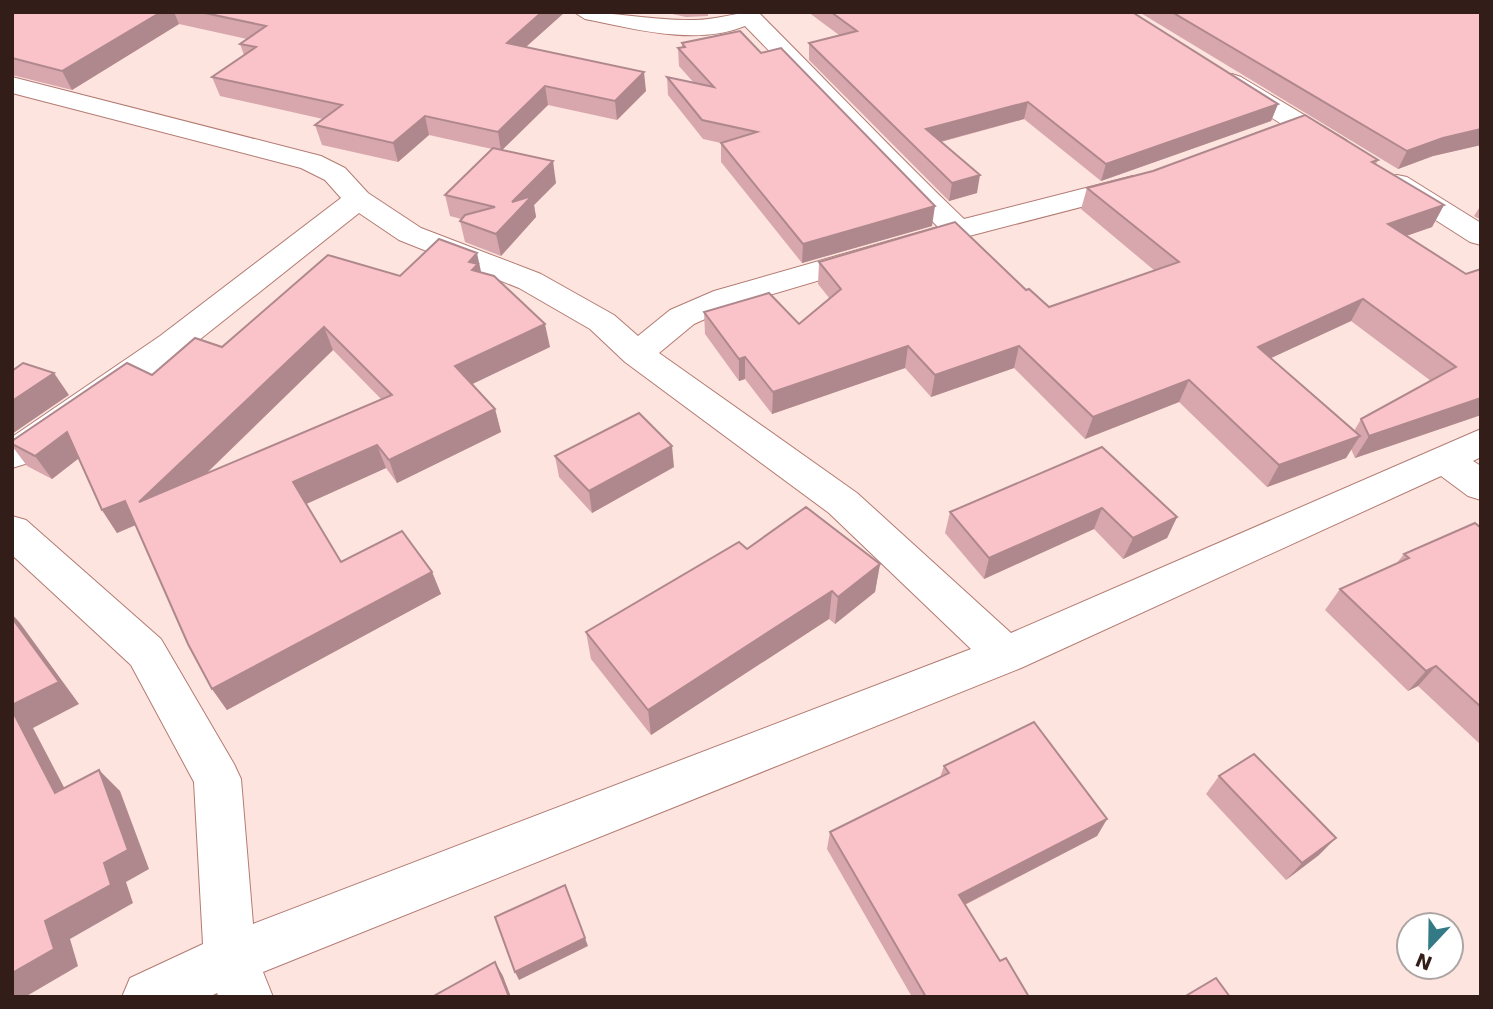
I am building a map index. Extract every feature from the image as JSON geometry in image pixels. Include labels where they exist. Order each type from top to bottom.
[{"type":"street","points":[[585,12],[675,26],[736,23],[746,14],[958,230]]},
{"type":"street","points":[[1216,73],[1481,236]]},
{"type":"street","points":[[12,85],[311,162],[335,174],[358,199],[410,233],[530,281],[602,322],[637,354],[843,503],[1006,655]]},
{"type":"street","points":[[1261,137],[1299,123]]},
{"type":"street","points":[[637,354],[682,317],[725,298],[1160,175]]},
{"type":"street","points":[[12,455],[172,344],[358,199]]},
{"type":"street","points":[[149,997],[238,978],[1006,655],[1463,451],[1481,486]]},
{"type":"street","points":[[12,531],[146,652],[217,779],[238,978]]},
{"type":"building","points":[[12,12],[161,12],[62,71],[12,58]]},
{"type":"building","points":[[200,12],[542,12],[507,43],[644,72],[615,101],[545,86],[498,132],[425,116],[393,143],[315,125],[342,105],[212,77],[256,47],[240,44],[266,26]]},
{"type":"building","points":[[831,12],[1132,12],[1278,104],[1106,164],[1028,102],[926,129],[980,175],[952,183],[809,43],[857,31]]},
{"type":"building","points":[[1172,12],[1481,12],[1481,129],[1443,138],[1407,151]]},
{"type":"building","points":[[740,31],[761,53],[781,48],[935,206],[803,244],[721,143],[757,132],[702,120],[667,77],[714,87],[678,48],[685,47],[682,43]]},
{"type":"building","points":[[1305,115],[1378,160],[1372,162],[1444,205],[1388,224],[1466,274],[1481,269],[1481,398],[1369,436],[1361,419],[1456,367],[1363,299],[1258,347],[1360,436],[1279,465],[1189,380],[1093,417],[1019,346],[935,375],[908,346],[773,392],[745,357],[739,359],[704,312],[769,293],[799,324],[841,289],[819,262],[955,222],[1026,290],[1029,289],[1049,307],[1179,262],[1087,188],[1153,171]]},
{"type":"building","points":[[493,148],[553,161],[512,202],[532,196],[496,234],[460,221],[465,215],[495,207],[445,195]]},
{"type":"building","points":[[439,239],[477,253],[469,262],[478,264],[472,270],[494,276],[545,324],[455,366],[495,409],[389,460],[377,445],[293,482],[341,562],[402,531],[432,572],[212,689],[188,644],[125,501],[102,510],[67,432],[35,456],[12,444],[12,441],[127,363],[152,375],[195,338],[222,347],[328,255],[400,276]],"holes":[[[324,327],[392,395],[139,502]]]},
{"type":"building","points":[[23,363],[54,373],[12,401],[12,371]]},
{"type":"building","points":[[639,413],[672,446],[589,491],[555,456]]},
{"type":"building","points":[[1102,447],[1177,517],[1133,538],[1102,508],[989,558],[950,512]]},
{"type":"building","points":[[806,507],[880,564],[838,597],[832,591],[648,710],[586,632],[739,542],[747,549]]},
{"type":"building","points":[[1475,523],[1481,528],[1481,707],[1436,666],[1426,671],[1340,589],[1409,558],[1404,554]]},
{"type":"building","points":[[12,618],[59,682],[12,705]]},
{"type":"building","points":[[12,710],[55,793],[99,770],[128,850],[104,863],[111,885],[45,921],[54,949],[12,973]]},
{"type":"building","points":[[1034,722],[1107,819],[959,895],[1000,961],[1006,958],[1029,997],[926,997],[830,832],[949,773],[944,766]]},
{"type":"building","points":[[1254,754],[1336,838],[1302,863],[1219,776]]},
{"type":"building","points":[[565,885],[585,938],[515,972],[495,917]]},
{"type":"building","points":[[495,962],[509,997],[432,997]]},
{"type":"building","points":[[1216,978],[1230,997],[1184,997]]}]
